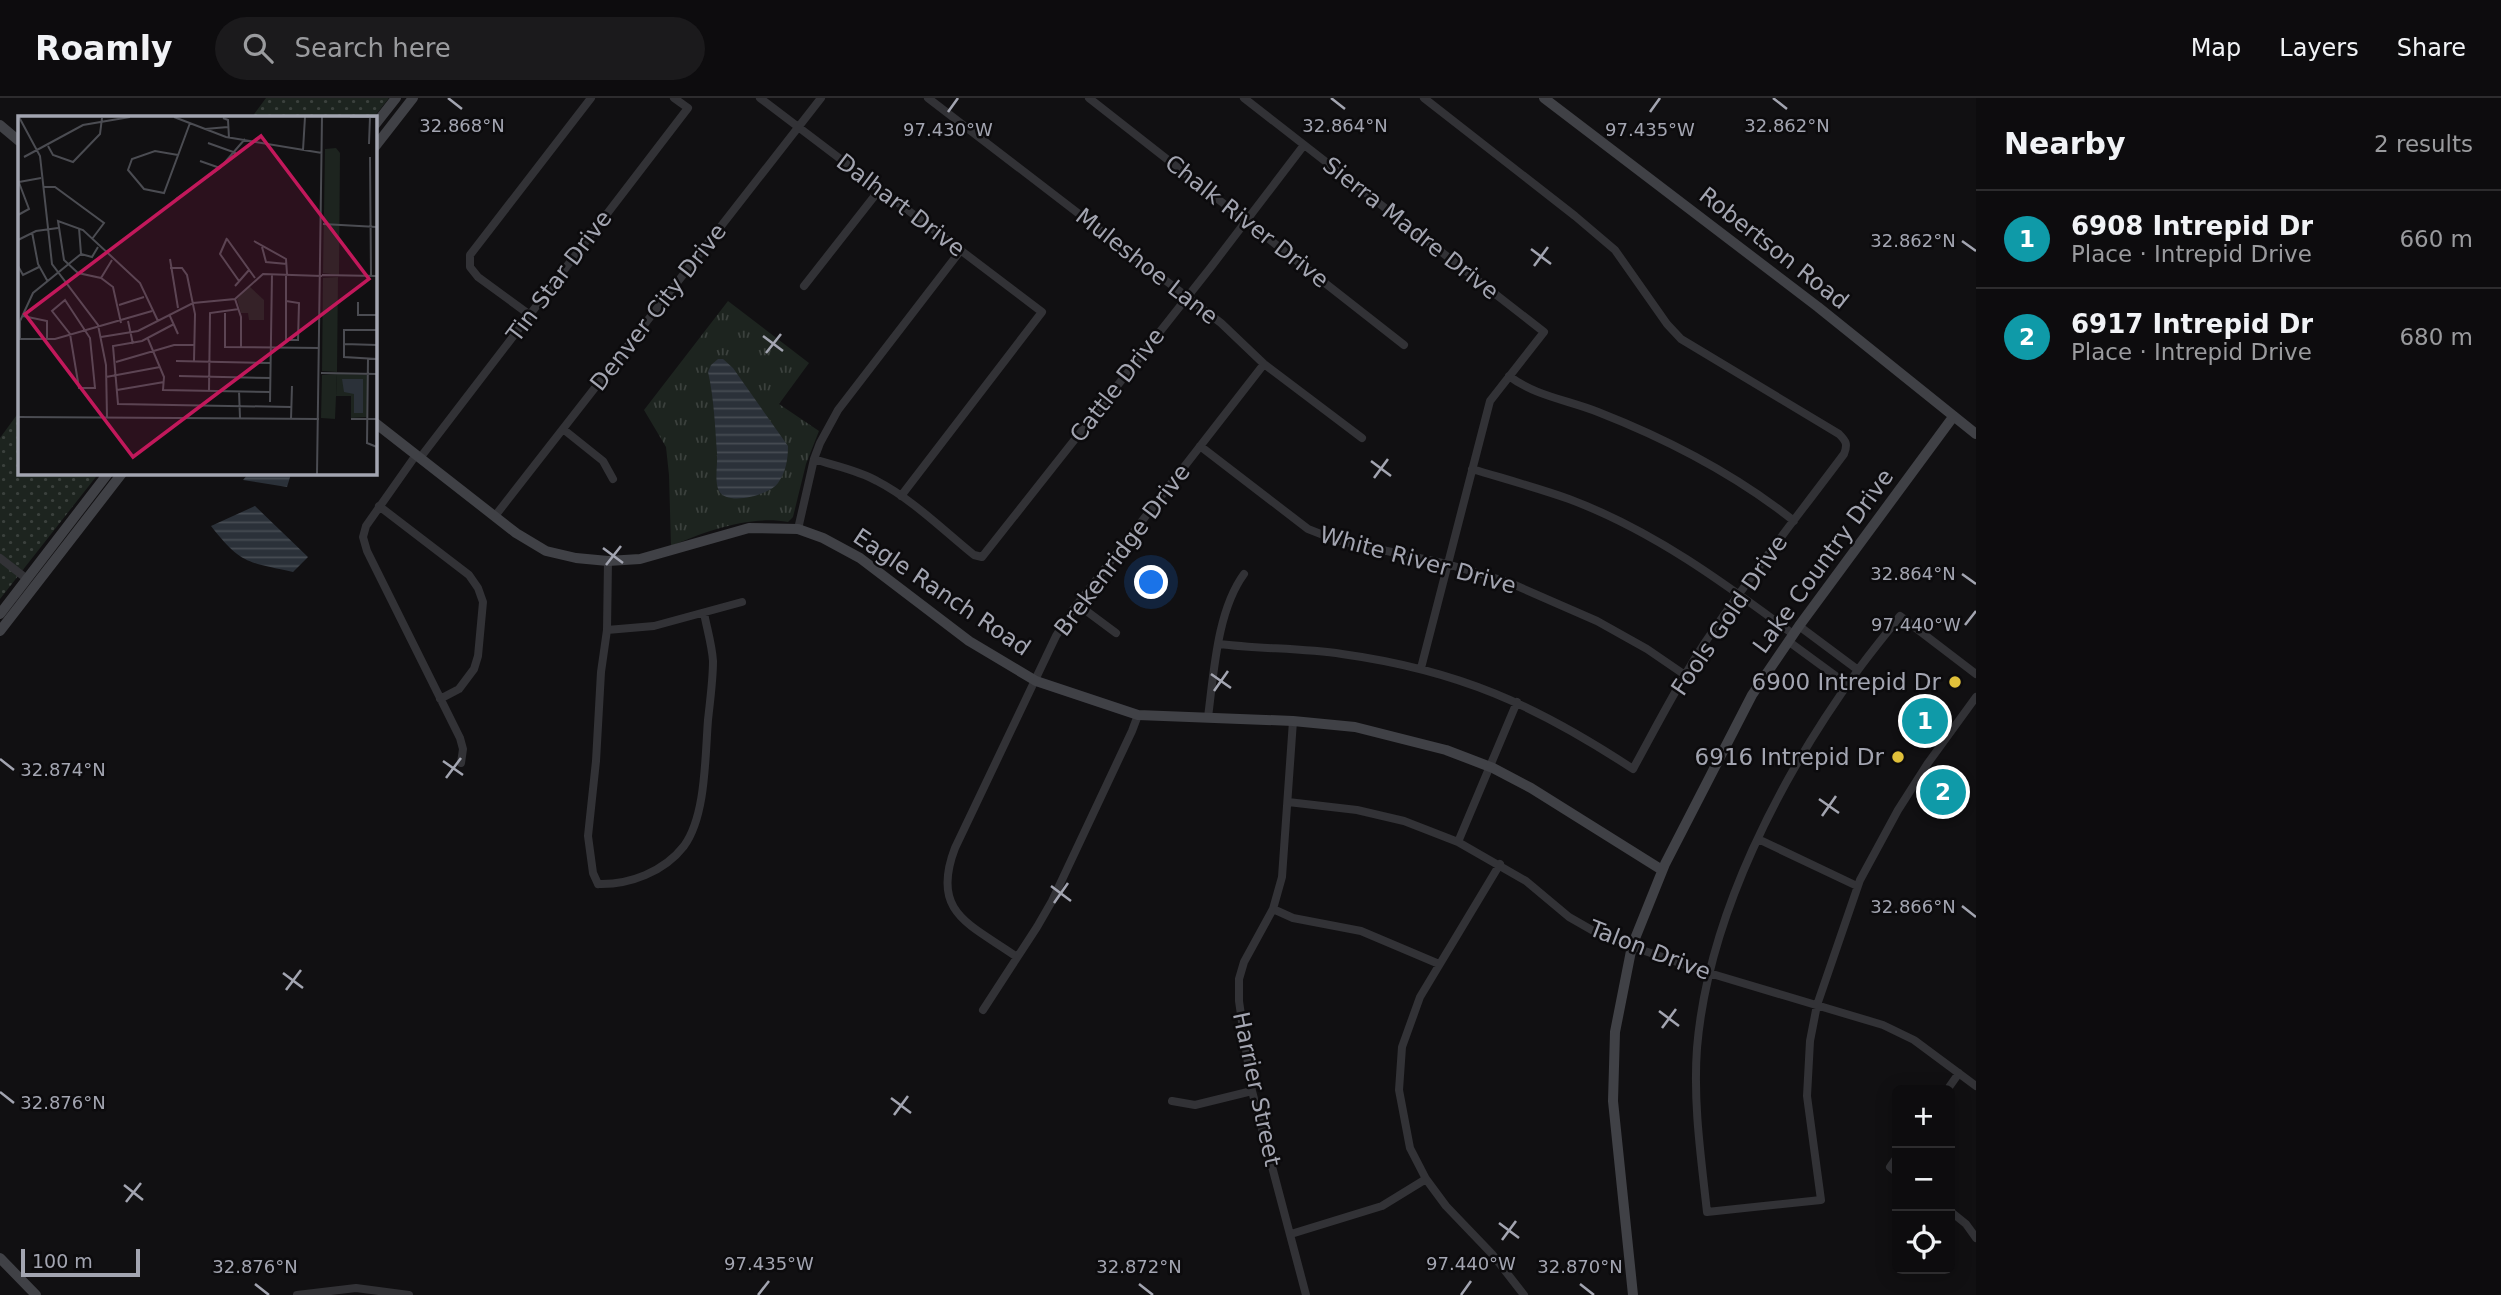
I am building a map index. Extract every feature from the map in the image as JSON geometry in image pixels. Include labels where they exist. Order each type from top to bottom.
[{"type":"street","points":[[376,123],[396,98]]},
{"type":"street","points":[[376,145],[413,98]]},
{"type":"street","points":[[530,315],[478,277],[470,267],[470,255],[591,98]]},
{"type":"street","name":"Tin Star Drive","points":[[461,763],[463,748],[460,738],[366,551],[363,537],[366,527],[379,506],[530,315],[688,108],[674,98]]},
{"type":"street","name":"Dalhart Drive","points":[[760,98],[1042,312],[901,496]]},
{"type":"street","name":"Denver City Drive","points":[[495,516],[821,98]]},
{"type":"street","name":"Muleshoe Lane","points":[[928,98],[1221,323],[1264,364],[1362,438]]},
{"type":"street","name":"Chalk River Drive","points":[[1089,98],[1404,345]]},
{"type":"street","name":"Sierra Madre Drive","points":[[1244,98],[1544,332],[1509,376]]},
{"type":"street","name":"Fools Gold Drive","points":[[1424,98],[1615,250],[1667,324],[1681,339],[1839,434],[1847,446],[1834,468],[1739,593],[1685,674],[1633,769],[1551,719],[1517,702]]},
{"type":"street","name":"Robertson Road","points":[[1544,98],[1818,307],[1976,435]]},
{"type":"street","points":[[0,125],[18,140]]},
{"type":"street","name":"Cattle Drive","points":[[901,496],[974,555],[980,557],[986,554],[1304,145]]},
{"type":"street","points":[[804,286],[880,189]]},
{"type":"street","points":[[798,528],[814,459],[838,410],[961,250]]},
{"type":"street","name":"Brekenridge Drive","points":[[1017,957],[955,911],[948,897],[947,870],[1056,636],[1077,604],[1264,364]]},
{"type":"street","points":[[1421,668],[1490,401],[1509,376],[1521,385],[1596,411],[1687,453],[1739,482],[1794,521]]},
{"type":"street","name":"Lake Country Drive","points":[[1633,1295],[1613,1101],[1615,1032],[1632,946],[1662,870],[1752,695],[1793,634],[1953,417]]},
{"type":"street","name":"Eagle Ranch Road","points":[[376,424],[495,516],[546,551],[576,558],[608,561],[660,555],[749,528],[798,528],[860,558],[969,641],[1036,681],[1138,715],[1208,716],[1355,727],[1446,750],[1490,767],[1566,808],[1594,829],[1662,870]]},
{"type":"street","points":[[562,429],[603,461],[613,479]]},
{"type":"street","name":"White River Drive","points":[[1199,446],[1308,529],[1336,540],[1447,564],[1508,582],[1558,602],[1647,649],[1685,674]]},
{"type":"street","points":[[814,459],[864,474],[901,496]]},
{"type":"street","points":[[1472,468],[1570,500],[1629,527],[1694,563],[1793,634],[1848,685]]},
{"type":"street","points":[[0,614],[107,474]]},
{"type":"street","points":[[0,631],[121,474]]},
{"type":"street","points":[[379,506],[469,575],[483,602],[474,669],[459,689],[440,699]]},
{"type":"street","points":[[0,558],[27,579]]},
{"type":"street","points":[[608,561],[607,630],[601,672],[588,836],[594,888],[626,881],[653,871],[683,846],[694,828],[703,782],[712,674],[711,646],[704,613]]},
{"type":"street","points":[[1208,716],[1219,644],[1230,598],[1244,574]]},
{"type":"street","points":[[607,630],[654,626],[742,601]]},
{"type":"street","points":[[1077,604],[1116,633]]},
{"type":"street","points":[[1976,674],[1900,616],[1858,670],[1797,765],[1758,839],[1730,904],[1709,973],[1701,1012],[1696,1115],[1707,1212],[1821,1200],[1807,1096],[1810,1041],[1817,1005],[1857,886],[1898,810],[1928,762],[1976,697]]},
{"type":"street","points":[[1793,634],[1858,670]]},
{"type":"street","points":[[1219,644],[1256,649],[1338,653],[1421,668],[1460,679],[1517,702],[1458,842]]},
{"type":"street","points":[[983,1010],[1052,901],[1138,715]]},
{"type":"street","name":"Harrier Street","points":[[1293,721],[1282,877],[1273,909],[1244,962],[1239,1001],[1252,1091],[1306,1295]]},
{"type":"street","name":"Talon Drive","points":[[1289,802],[1357,810],[1404,821],[1458,842],[1527,881],[1569,917],[1604,937],[1709,973],[1883,1025],[1914,1040],[1976,1086]]},
{"type":"street","points":[[1758,839],[1857,886]]},
{"type":"street","points":[[1500,864],[1420,997],[1408,1024],[1402,1047],[1399,1090],[1410,1148],[1426,1179],[1446,1206],[1492,1254],[1524,1295]]},
{"type":"street","points":[[1273,909],[1293,918],[1361,931],[1439,964]]},
{"type":"street","points":[[1951,1085],[1959,1073]]},
{"type":"street","points":[[1172,1101],[1195,1105],[1252,1091]]},
{"type":"street","points":[[1292,1234],[1382,1206],[1426,1179]]},
{"type":"street","points":[[1955,1215],[1976,1238]]},
{"type":"street","points":[[0,1258],[36,1295]]},
{"type":"street","points":[[297,1295],[367,1288],[409,1295]]},
{"type":"green space","points":[[266,98],[389,98],[375,116],[253,116]]},
{"type":"green space","points":[[728,301],[809,363],[779,404],[819,431],[806,464],[793,517],[788,522],[773,520],[744,523],[713,530],[671,546],[666,447],[644,410]]},
{"type":"green space","points":[[18,413],[18,474],[98,474],[0,599],[0,438]]},
{"type":"shaded area","points":[[718,359],[723,359],[733,368],[788,446],[786,465],[778,483],[759,495],[731,498],[719,491],[716,477],[715,422],[708,372]]},
{"type":"shaded area","points":[[248,474],[291,474],[287,487],[243,480]]},
{"type":"shaded area","points":[[255,506],[308,557],[293,572],[246,560],[230,548],[211,526]]},
{"type":"place","name":"6900 Intrepid Dr","points":[[1955,682]]},
{"type":"place","name":"6908 Intrepid Dr","points":[[1925,721]]},
{"type":"place","name":"6916 Intrepid Dr","points":[[1898,757]]},
{"type":"place","name":"6917 Intrepid Dr","points":[[1943,792]]}]
